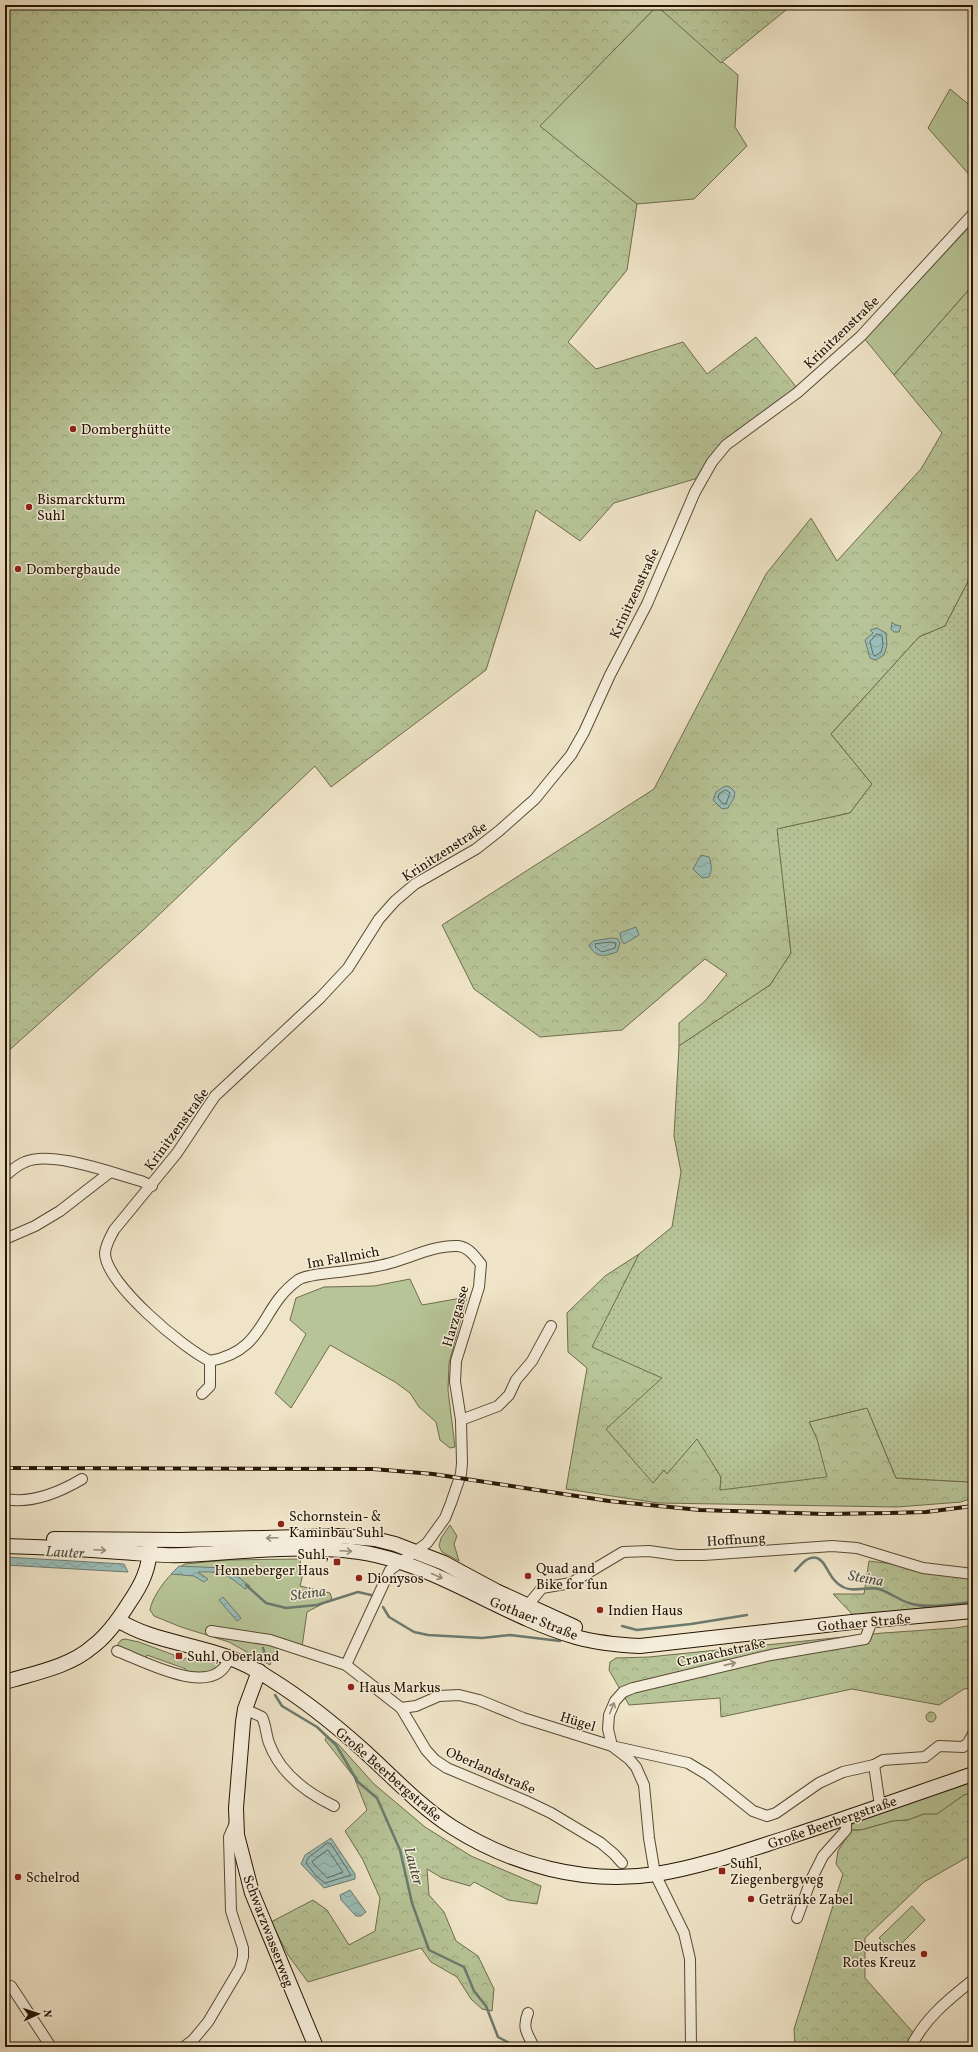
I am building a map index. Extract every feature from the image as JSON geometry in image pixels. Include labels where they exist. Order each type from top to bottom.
[{"type":"main road","points":[[5,1546],[150,1547],[339,1536],[375,1539],[417,1552],[444,1563],[523,1611]]},
{"type":"main road","points":[[5,1539],[150,1547]]},
{"type":"main road","points":[[5,1682],[57,1665],[80,1655],[97,1643],[118,1620],[145,1579],[150,1547]]},
{"type":"main road","name":"Gothaer Straße","points":[[150,1547],[181,1555],[224,1551],[330,1550],[355,1552],[401,1562],[523,1611],[582,1630],[652,1644],[973,1611]]},
{"type":"main road","name":"Große Beerbergstraße","points":[[118,1620],[151,1636],[229,1658],[259,1671],[316,1710],[362,1749],[421,1805],[479,1843],[551,1870],[573,1875],[616,1877],[655,1874],[720,1859],[846,1818],[973,1774]]},
{"type":"main road","name":"Schwarzwasserweg","points":[[259,1671],[245,1709],[237,1792],[237,1835],[252,1893],[316,2047]]},
{"type":"street","name":"Krinitzenstraße","points":[[210,1361],[198,1356],[143,1311],[128,1294],[110,1268],[105,1254],[107,1244],[114,1230],[152,1186],[177,1153],[215,1096],[320,998],[348,968],[380,919],[395,901],[415,884],[476,849],[500,831],[535,799],[571,755],[584,732],[610,675],[647,604],[695,492],[712,462],[726,445],[755,426],[797,393],[861,336],[973,214]]},
{"type":"street","points":[[5,1176],[25,1161],[54,1158],[67,1160],[141,1181],[152,1186]]},
{"type":"street","points":[[5,1239],[35,1226],[60,1211],[109,1173]]},
{"type":"street","name":"Harzgasse","points":[[346,1665],[388,1574],[401,1562],[417,1552],[436,1533],[445,1518],[461,1474],[463,1441],[455,1382],[456,1361],[479,1287],[481,1264],[472,1253],[460,1246],[444,1247]]},
{"type":"street","name":"Im Fallmich","points":[[210,1361],[224,1358],[235,1353],[253,1339],[286,1290],[300,1279],[370,1268],[444,1247]]},
{"type":"street","points":[[461,1420],[498,1406],[509,1395],[516,1380],[532,1361],[551,1326]]},
{"type":"street","points":[[202,1394],[210,1386],[210,1361]]},
{"type":"street","points":[[5,1499],[23,1500],[42,1496],[59,1491],[82,1479]]},
{"type":"street","name":"Hoffnung","points":[[523,1611],[542,1588],[571,1583],[623,1552],[649,1551],[676,1555],[704,1555],[832,1546],[867,1550],[923,1568],[973,1574]]},
{"type":"street","name":"Cranachstraße","points":[[612,1746],[608,1729],[609,1715],[615,1701],[623,1692],[659,1681],[771,1655],[864,1639],[872,1621]]},
{"type":"street","name":"Oberlandstraße","points":[[211,1631],[270,1640],[346,1665],[401,1708],[426,1750],[447,1768],[526,1801],[551,1814],[601,1843],[622,1863]]},
{"type":"street","points":[[117,1651],[180,1676],[192,1678],[201,1678],[219,1671],[225,1667],[229,1658]]},
{"type":"street","name":"Hügel","points":[[401,1708],[416,1706],[439,1696],[459,1695],[479,1700],[523,1718],[612,1746],[629,1759],[636,1767],[644,1785],[649,1838],[655,1874]]},
{"type":"street","points":[[245,1709],[262,1717],[270,1745],[286,1771],[302,1788],[334,1806]]},
{"type":"street","points":[[612,1746],[688,1763],[708,1775],[753,1811],[767,1816],[776,1813],[828,1778],[854,1768],[874,1765],[889,1759],[925,1757],[939,1746],[963,1747],[968,1743],[973,1734]]},
{"type":"street","points":[[874,1765],[880,1806]]},
{"type":"street","points":[[797,1918],[811,1880],[823,1856],[846,1830],[846,1818]]},
{"type":"street","points":[[184,2047],[193,2040],[208,2022],[240,1968],[244,1957],[243,1948],[231,1911],[229,1837],[236,1821]]},
{"type":"street","points":[[655,1874],[684,1933],[690,1959],[691,2047]]},
{"type":"street","points":[[911,2047],[916,2036],[937,2011],[973,1980]]},
{"type":"street","points":[[12,1986],[51,2047]]},
{"type":"street","points":[[528,2013],[524,2023],[525,2030],[534,2047]]},
{"type":"green space","points":[[5,5],[792,5],[721,63],[657,6],[540,126],[637,204],[627,270],[568,342],[596,369],[683,342],[707,374],[756,337],[797,388],[760,418],[698,478],[614,503],[580,541],[536,510],[486,670],[331,787],[315,766],[142,931],[5,1054]]},
{"type":"green space","points":[[657,6],[738,75],[735,127],[747,146],[694,199],[637,204],[539,126]]},
{"type":"green space","points":[[950,89],[973,108],[973,179],[928,128]]},
{"type":"green space","points":[[973,223],[973,285],[894,375],[864,338]]},
{"type":"green space","points":[[973,285],[973,572],[945,626],[919,637],[831,734],[872,784],[850,813],[778,829],[791,953],[770,985],[679,1046],[679,1023],[705,1001],[727,974],[705,959],[622,1030],[540,1037],[474,989],[442,925],[654,789],[766,574],[811,518],[837,561],[921,469],[942,433],[894,375]]},
{"type":"green space","points":[[973,572],[973,1479],[970,1482],[896,1478],[867,1408],[809,1422],[817,1439],[827,1477],[720,1490],[721,1477],[697,1439],[667,1474],[664,1470],[653,1483],[606,1429],[662,1378],[592,1347],[639,1254],[672,1227],[681,1172],[674,1136],[679,1046],[770,985],[791,953],[777,829],[850,813],[872,784],[831,734],[919,637],[945,626]]},
{"type":"green space","points":[[639,1254],[624,1286],[662,1378],[653,1483],[664,1470],[667,1474],[697,1438],[721,1477],[720,1490],[817,1439],[809,1422],[867,1408],[896,1478],[970,1482],[973,1479],[973,1498],[961,1502],[897,1507],[658,1503],[566,1489],[587,1368],[568,1352],[567,1313],[605,1276]]},
{"type":"green space","points":[[410,1279],[422,1305],[467,1297],[449,1363],[448,1390],[455,1447],[450,1448],[440,1440],[436,1422],[419,1407],[410,1393],[395,1382],[330,1345],[291,1408],[275,1393],[306,1334],[290,1320],[296,1298],[324,1287],[374,1286]]},
{"type":"green space","points":[[450,1525],[457,1536],[454,1544],[459,1561],[442,1552],[439,1546],[441,1538]]},
{"type":"green space","points":[[301,1559],[298,1572],[303,1574],[300,1586],[330,1593],[332,1599],[307,1612],[302,1647],[281,1640],[270,1665],[229,1642],[181,1627],[154,1616],[150,1610],[154,1598],[163,1584],[174,1572],[185,1564],[226,1560]]},
{"type":"green space","points":[[869,1561],[973,1574],[973,1602],[854,1616],[833,1594],[864,1594]]},
{"type":"green space","points":[[973,1625],[973,1688],[964,1689],[939,1705],[852,1689],[721,1717],[720,1698],[629,1705],[609,1670],[610,1662],[616,1658],[649,1657],[883,1633],[955,1628]]},
{"type":"green space","points":[[125,1639],[139,1642],[174,1655],[174,1658],[183,1660],[186,1658],[211,1660],[221,1663],[219,1667],[208,1672],[186,1675],[186,1669],[147,1655],[145,1660],[116,1647],[121,1640]]},
{"type":"green space","points":[[931,1712],[936,1717],[931,1722],[926,1717]]},
{"type":"green space","points":[[327,1736],[339,1745],[374,1784],[425,1827],[471,1856],[541,1886],[537,1904],[508,1900],[474,1882],[470,1886],[442,1878],[427,1869],[429,1895],[444,1912],[456,1941],[478,1956],[494,1989],[492,2011],[482,2009],[471,1999],[457,1977],[431,1962],[421,1948],[308,1982],[288,1955],[271,1922],[313,1900],[327,1910],[349,1945],[375,1931],[380,1898],[363,1860],[345,1831],[367,1810],[354,1777],[325,1740]]},
{"type":"green space","points":[[973,1782],[973,1793],[964,1795],[937,1815],[924,1814],[908,1820],[893,1821],[861,1830],[851,1830],[852,1823]]},
{"type":"green space","points":[[973,1793],[973,1854],[924,1882],[865,1938],[865,1978],[916,2036],[911,2047],[795,2047],[794,2029],[843,1874],[836,1864],[838,1851],[851,1830],[861,1830],[893,1821],[908,1820],[924,1814],[937,1814],[964,1795]]},
{"type":"green space","points":[[912,1906],[925,1920],[893,1952],[879,1938]]},
{"type":"water","points":[[892,622],[895,625],[901,626],[899,632],[894,632],[891,629]]},
{"type":"water","points":[[877,628],[886,633],[887,645],[884,655],[876,660],[870,658],[865,640],[873,633],[870,630]]},
{"type":"water","points":[[725,786],[730,787],[735,792],[734,798],[728,808],[722,809],[713,800],[716,792]]},
{"type":"water","points":[[701,855],[709,857],[711,870],[709,877],[702,878],[693,869]]},
{"type":"water","points":[[636,927],[639,935],[624,944],[620,933]]},
{"type":"water","points":[[612,938],[618,939],[620,943],[617,952],[601,955],[595,953],[589,945],[593,941]]},
{"type":"water","points":[[5,1557],[124,1564],[128,1572],[5,1565]]},
{"type":"water","points":[[179,1566],[223,1568],[233,1573],[250,1586],[245,1589],[224,1574],[213,1572],[198,1572],[208,1579],[204,1582],[194,1576],[171,1574]]},
{"type":"water","points":[[223,1597],[241,1618],[237,1621],[219,1600]]},
{"type":"water","points":[[331,1838],[355,1874],[355,1879],[324,1888],[301,1864],[305,1855]]},
{"type":"water","points":[[350,1890],[366,1912],[361,1916],[356,1916],[341,1900],[340,1895]]},
{"type":"waterway","name":"Steina","points":[[795,1571],[802,1563],[814,1557],[823,1563],[838,1584],[847,1589],[875,1588],[905,1602],[923,1606],[941,1606],[973,1602]]},
{"type":"waterway","name":"Steina","points":[[246,1585],[266,1603],[286,1608],[317,1605],[358,1592],[371,1595]]},
{"type":"waterway","name":"Steina","points":[[383,1607],[389,1617],[414,1632],[428,1635],[482,1638],[510,1635],[560,1641]]},
{"type":"waterway","name":"Steina","points":[[622,1626],[637,1630],[691,1624],[747,1615]]},
{"type":"waterway","name":"Lauter","points":[[263,1648],[266,1658]]},
{"type":"waterway","name":"Lauter","points":[[275,1695],[282,1706],[317,1727],[336,1745],[358,1782],[377,1798],[400,1850],[412,1903],[429,1950],[464,1967],[474,1991],[486,2006],[498,2037],[517,2047]]},
{"type":"railway","points":[[5,1468],[373,1469],[433,1474],[609,1501],[700,1510],[825,1514],[926,1512],[973,1506]]},
{"type":"place","name":"Domberghütte","points":[[73,429]]},
{"type":"place","name":"Bismarckturm Suhl","points":[[29,507]]},
{"type":"place","name":"Dombergbaude","points":[[18,569]]},
{"type":"place","name":"Schornstein- & Kaminbau Suhl","points":[[281,1524]]},
{"type":"place","name":"Suhl, Henneberger Haus","points":[[337,1562]]},
{"type":"place","name":"Quad and Bike for fun","points":[[528,1576]]},
{"type":"place","name":"Dionysos","points":[[359,1578]]},
{"type":"place","name":"Indien Haus","points":[[600,1610]]},
{"type":"place","name":"Suhl, Oberland","points":[[179,1656]]},
{"type":"place","name":"Haus Markus","points":[[351,1687]]},
{"type":"place","name":"Suhl, Ziegenbergweg","points":[[722,1871]]},
{"type":"place","name":"Schelrod","points":[[18,1877]]},
{"type":"place","name":"Getränke Zabel","points":[[751,1899]]},
{"type":"place","name":"Deutsches Rotes Kreuz","points":[[924,1954]]}]
